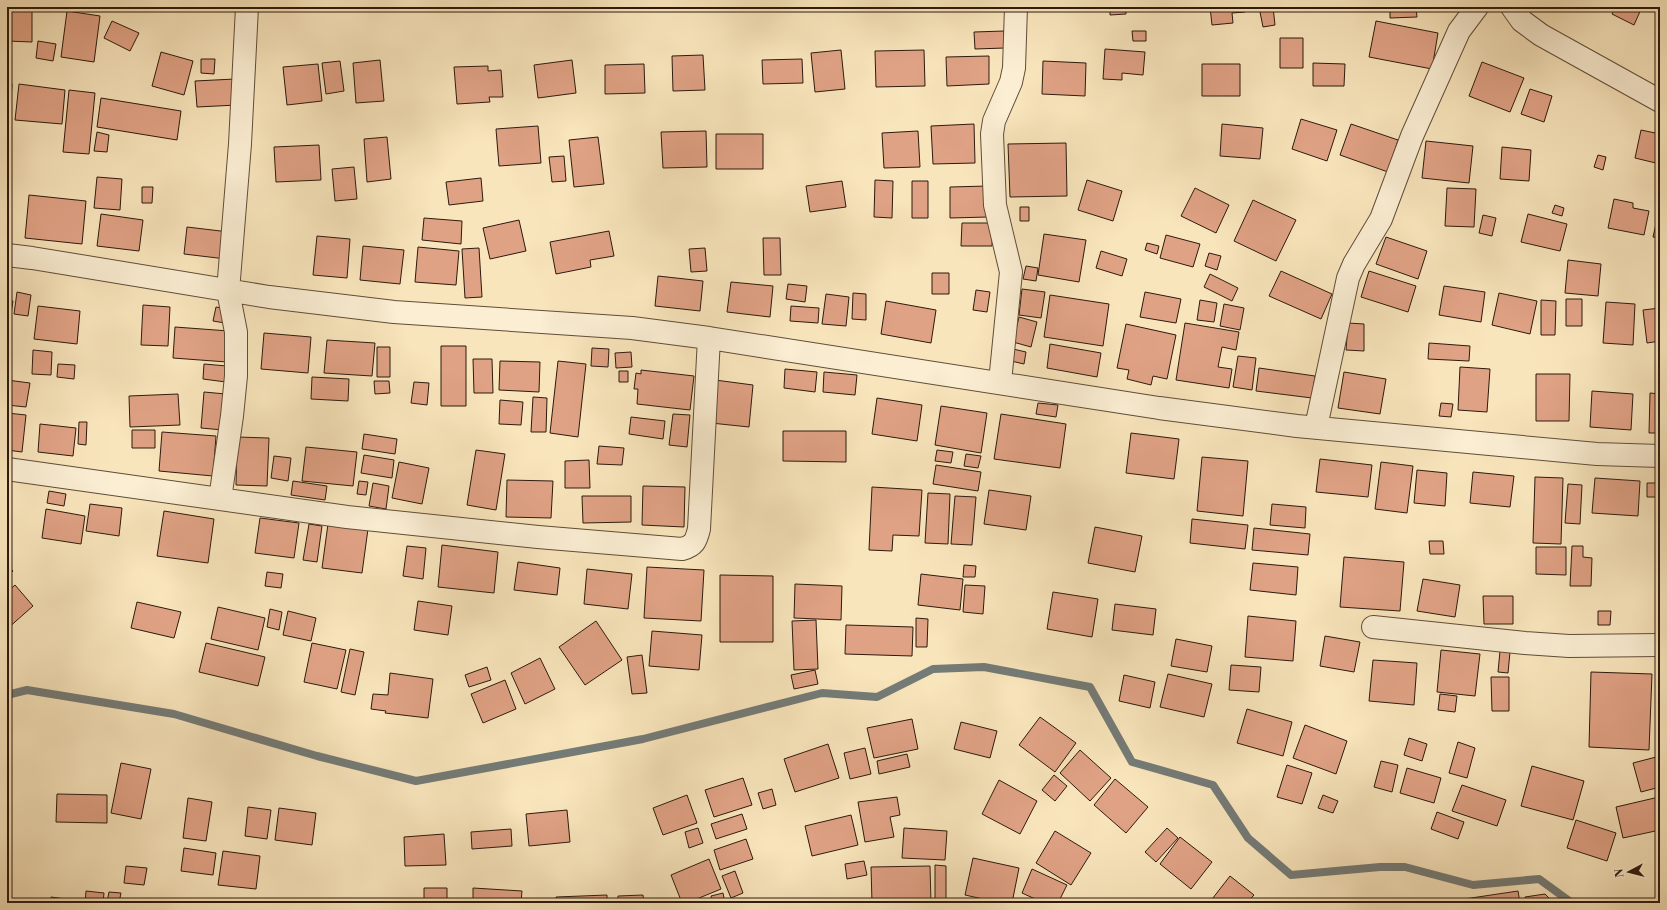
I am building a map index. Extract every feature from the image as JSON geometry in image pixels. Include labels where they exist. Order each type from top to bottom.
[{"type":"street","points":[[220,499],[236,376],[236,332],[228,291],[240,144],[247,7]]},
{"type":"street","points":[[1000,382],[1011,272],[995,205],[992,134],[994,121],[1011,82],[1014,68],[1016,7]]},
{"type":"street","points":[[1316,427],[1348,278],[1354,264],[1382,219],[1412,136],[1459,31],[1477,7]]},
{"type":"street","points":[[1512,7],[1522,21],[1541,35],[1660,101]]},
{"type":"street","points":[[7,255],[228,291],[394,312],[632,328],[709,338],[1000,382],[1159,408],[1316,427],[1597,454],[1660,456]]},
{"type":"street","points":[[7,469],[347,517],[530,537],[682,549],[691,547],[696,541],[698,529],[709,338]]},
{"type":"street","points":[[1373,627],[1554,645],[1660,645]]},
{"type":"building","points":[[1110,7],[1126,7],[1126,14],[1110,15]]},
{"type":"building","points":[[1210,7],[1245,7],[1245,12],[1232,13],[1233,23],[1212,25]]},
{"type":"building","points":[[1259,7],[1273,7],[1275,25],[1263,27]]},
{"type":"building","points":[[1390,7],[1416,7],[1417,17],[1390,18]]},
{"type":"building","points":[[1615,7],[1642,7],[1634,25],[1612,14]]},
{"type":"building","points":[[7,9],[32,9],[32,42],[7,41]]},
{"type":"building","points":[[67,11],[100,16],[94,62],[61,57]]},
{"type":"building","points":[[112,21],[139,33],[130,51],[104,38]]},
{"type":"building","points":[[1376,21],[1438,33],[1432,69],[1369,57]]},
{"type":"building","points":[[1004,31],[1005,48],[975,49],[974,32]]},
{"type":"building","points":[[1132,31],[1146,31],[1146,41],[1133,41]]},
{"type":"building","points":[[1280,38],[1303,38],[1303,68],[1280,68]]},
{"type":"building","points":[[38,41],[56,44],[53,61],[36,58]]},
{"type":"building","points":[[1105,49],[1145,52],[1143,75],[1122,73],[1122,80],[1103,79]]},
{"type":"building","points":[[841,50],[845,89],[815,92],[811,53]]},
{"type":"building","points":[[924,50],[925,86],[876,87],[875,51]]},
{"type":"building","points":[[161,52],[193,61],[184,95],[152,86]]},
{"type":"building","points":[[703,55],[705,90],[673,91],[672,56]]},
{"type":"building","points":[[989,56],[989,84],[947,86],[946,57]]},
{"type":"building","points":[[201,59],[215,59],[214,74],[201,73]]},
{"type":"building","points":[[802,59],[803,83],[763,84],[762,60]]},
{"type":"building","points":[[380,60],[384,101],[356,103],[353,63]]},
{"type":"building","points":[[572,60],[576,93],[538,98],[534,65]]},
{"type":"building","points":[[340,61],[344,91],[326,94],[322,63]]},
{"type":"building","points":[[1043,61],[1086,63],[1085,96],[1042,94]]},
{"type":"building","points":[[1482,62],[1524,78],[1510,112],[1469,96]]},
{"type":"building","points":[[1313,63],[1345,64],[1344,86],[1313,86]]},
{"type":"building","points":[[318,64],[322,101],[287,105],[283,67]]},
{"type":"building","points":[[644,64],[645,93],[605,94],[605,65]]},
{"type":"building","points":[[1202,64],[1240,64],[1240,96],[1202,96]]},
{"type":"building","points":[[488,66],[488,71],[501,70],[503,97],[489,97],[490,102],[457,104],[454,67]]},
{"type":"building","points":[[235,79],[237,105],[197,107],[195,81]]},
{"type":"building","points":[[7,83],[12,84],[10,117],[7,117]]},
{"type":"building","points":[[19,84],[65,90],[62,124],[15,120]]},
{"type":"building","points":[[1530,89],[1552,96],[1544,122],[1521,114]]},
{"type":"building","points":[[69,90],[95,93],[89,154],[63,152]]},
{"type":"building","points":[[101,98],[181,111],[177,140],[97,127]]},
{"type":"building","points":[[1301,119],[1337,130],[1327,161],[1292,149]]},
{"type":"building","points":[[974,124],[975,163],[933,164],[931,126]]},
{"type":"building","points":[[1222,124],[1263,128],[1260,159],[1220,156]]},
{"type":"building","points":[[1351,124],[1398,140],[1388,172],[1340,155]]},
{"type":"building","points":[[538,126],[541,163],[499,166],[496,129]]},
{"type":"building","points":[[1641,130],[1660,134],[1660,164],[1635,158]]},
{"type":"building","points":[[706,131],[707,167],[663,168],[661,132]]},
{"type":"building","points":[[918,131],[920,167],[884,168],[882,133]]},
{"type":"building","points":[[97,132],[109,135],[107,152],[94,151]]},
{"type":"building","points":[[716,134],[763,134],[763,169],[716,169]]},
{"type":"building","points":[[387,137],[391,179],[367,182],[364,139]]},
{"type":"building","points":[[598,137],[604,184],[574,187],[569,140]]},
{"type":"building","points":[[1426,141],[1473,146],[1469,183],[1422,178]]},
{"type":"building","points":[[1066,143],[1067,196],[1010,197],[1008,144]]},
{"type":"building","points":[[319,145],[321,180],[276,182],[274,147]]},
{"type":"building","points":[[1502,147],[1531,150],[1529,181],[1500,179]]},
{"type":"building","points":[[1598,155],[1606,157],[1603,170],[1594,167]]},
{"type":"building","points":[[564,156],[566,181],[552,182],[549,157]]},
{"type":"building","points":[[354,167],[357,199],[335,201],[332,169]]},
{"type":"building","points":[[97,177],[122,179],[120,210],[94,208]]},
{"type":"building","points":[[481,178],[483,201],[449,205],[446,182]]},
{"type":"building","points":[[875,180],[893,181],[892,218],[874,217]]},
{"type":"building","points":[[1087,180],[1122,191],[1113,221],[1078,210]]},
{"type":"building","points":[[842,181],[846,207],[810,212],[806,186]]},
{"type":"building","points":[[912,181],[928,181],[928,218],[912,218]]},
{"type":"building","points":[[988,186],[988,217],[950,218],[950,187]]},
{"type":"building","points":[[142,187],[153,187],[152,203],[142,203]]},
{"type":"building","points":[[1195,188],[1229,205],[1216,233],[1181,216]]},
{"type":"building","points":[[1447,188],[1476,189],[1474,227],[1445,226]]},
{"type":"building","points":[[29,195],[86,201],[82,244],[25,238]]},
{"type":"building","points":[[1614,199],[1633,203],[1633,208],[1649,211],[1644,235],[1608,228]]},
{"type":"building","points":[[1253,200],[1296,220],[1276,261],[1234,241]]},
{"type":"building","points":[[1555,205],[1564,208],[1562,216],[1552,213]]},
{"type":"building","points":[[1660,206],[1660,238],[1653,237]]},
{"type":"building","points":[[1020,207],[1029,207],[1029,221],[1020,221]]},
{"type":"building","points":[[101,214],[143,220],[139,251],[97,246]]},
{"type":"building","points":[[1528,214],[1567,224],[1560,251],[1521,242]]},
{"type":"building","points":[[1483,215],[1496,218],[1492,236],[1479,233]]},
{"type":"building","points":[[424,218],[462,221],[461,244],[422,240]]},
{"type":"building","points":[[519,220],[526,251],[490,259],[483,228]]},
{"type":"building","points":[[962,223],[993,223],[992,246],[961,246]]},
{"type":"building","points":[[187,227],[229,232],[226,259],[184,254]]},
{"type":"building","points":[[609,231],[614,256],[590,260],[591,267],[556,274],[550,242]]},
{"type":"building","points":[[1044,234],[1086,240],[1079,282],[1038,275]]},
{"type":"building","points":[[1166,235],[1200,244],[1193,267],[1160,258]]},
{"type":"building","points":[[317,236],[350,239],[347,278],[313,275]]},
{"type":"building","points":[[1386,237],[1427,251],[1418,279],[1376,264]]},
{"type":"building","points":[[763,238],[780,238],[781,275],[764,275]]},
{"type":"building","points":[[1147,243],[1159,246],[1157,254],[1145,250]]},
{"type":"building","points":[[363,246],[404,250],[400,284],[360,280]]},
{"type":"building","points":[[418,247],[459,251],[456,285],[415,282]]},
{"type":"building","points":[[479,248],[482,297],[465,298],[462,249]]},
{"type":"building","points":[[705,248],[707,271],[691,272],[689,249]]},
{"type":"building","points":[[1101,251],[1127,259],[1122,276],[1096,268]]},
{"type":"building","points":[[1209,253],[1221,256],[1217,270],[1205,266]]},
{"type":"building","points":[[1568,260],[1601,264],[1598,296],[1565,293]]},
{"type":"building","points":[[1026,266],[1038,268],[1036,281],[1023,279]]},
{"type":"building","points":[[1281,271],[1332,294],[1321,319],[1269,296]]},
{"type":"building","points":[[1369,271],[1416,286],[1408,312],[1361,297]]},
{"type":"building","points":[[932,273],[949,273],[949,294],[932,294]]},
{"type":"building","points":[[1210,274],[1238,288],[1232,301],[1204,287]]},
{"type":"building","points":[[658,276],[703,281],[700,311],[655,306]]},
{"type":"building","points":[[731,282],[773,286],[770,317],[727,312]]},
{"type":"building","points":[[788,284],[807,286],[805,302],[786,299]]},
{"type":"building","points":[[1444,286],[1485,292],[1481,322],[1439,315]]},
{"type":"building","points":[[1022,289],[1045,292],[1041,318],[1019,315]]},
{"type":"building","points":[[976,290],[990,292],[987,312],[973,310]]},
{"type":"building","points":[[17,292],[31,295],[28,316],[14,314]]},
{"type":"building","points":[[1145,292],[1181,299],[1176,323],[1140,317]]},
{"type":"building","points":[[853,293],[866,294],[866,320],[852,319]]},
{"type":"building","points":[[1499,293],[1537,301],[1530,334],[1492,325]]},
{"type":"building","points":[[826,294],[849,297],[846,326],[822,324]]},
{"type":"building","points":[[1050,295],[1109,304],[1103,346],[1044,337]]},
{"type":"building","points":[[1566,299],[1582,299],[1582,326],[1566,326]]},
{"type":"building","points":[[7,300],[13,301],[8,333],[7,333]]},
{"type":"building","points":[[1200,300],[1217,303],[1214,322],[1197,320]]},
{"type":"building","points":[[1541,300],[1556,301],[1555,335],[1541,335]]},
{"type":"building","points":[[886,301],[936,310],[931,343],[881,334]]},
{"type":"building","points":[[1606,302],[1635,304],[1633,345],[1603,343]]},
{"type":"building","points":[[1224,304],[1244,308],[1240,330],[1220,326]]},
{"type":"building","points":[[143,305],[170,307],[168,346],[141,345]]},
{"type":"building","points":[[38,306],[80,311],[77,344],[34,339]]},
{"type":"building","points":[[791,306],[819,308],[818,323],[790,321]]},
{"type":"building","points":[[216,307],[227,309],[225,323],[213,321]]},
{"type":"building","points":[[1660,308],[1660,341],[1647,343],[1643,310]]},
{"type":"building","points":[[1019,317],[1037,322],[1031,347],[1013,342]]},
{"type":"building","points":[[1185,323],[1239,332],[1236,350],[1222,347],[1218,367],[1232,369],[1229,388],[1176,380]]},
{"type":"building","points":[[1348,323],[1364,324],[1364,351],[1346,350]]},
{"type":"building","points":[[1126,324],[1176,335],[1167,379],[1153,376],[1151,385],[1127,379],[1129,370],[1117,368]]},
{"type":"building","points":[[175,327],[229,331],[227,362],[173,358]]},
{"type":"building","points":[[264,333],[311,337],[308,373],[261,369]]},
{"type":"building","points":[[327,340],[375,343],[372,376],[324,373]]},
{"type":"building","points":[[1429,343],[1470,346],[1469,361],[1428,359]]},
{"type":"building","points":[[1050,344],[1101,353],[1097,377],[1047,368]]},
{"type":"building","points":[[441,346],[466,346],[466,406],[441,406]]},
{"type":"building","points":[[377,347],[390,347],[390,377],[377,377]]},
{"type":"building","points":[[592,348],[609,349],[608,367],[591,366]]},
{"type":"building","points":[[1013,349],[1026,352],[1024,364],[1011,361]]},
{"type":"building","points":[[33,350],[52,352],[51,375],[32,374]]},
{"type":"building","points":[[631,352],[632,367],[616,368],[615,353]]},
{"type":"building","points":[[1238,356],[1256,358],[1252,390],[1233,387]]},
{"type":"building","points":[[473,359],[492,359],[493,393],[474,393]]},
{"type":"building","points":[[500,361],[540,362],[539,392],[499,390]]},
{"type":"building","points":[[558,361],[586,364],[578,437],[550,433]]},
{"type":"building","points":[[58,364],[75,365],[74,379],[57,377]]},
{"type":"building","points":[[204,364],[227,366],[226,382],[203,379]]},
{"type":"building","points":[[1460,367],[1490,369],[1487,412],[1458,410]]},
{"type":"building","points":[[1259,368],[1315,376],[1312,398],[1256,391]]},
{"type":"building","points":[[785,369],[817,372],[815,392],[784,388]]},
{"type":"building","points":[[641,370],[694,376],[690,410],[637,404],[638,389],[634,389],[636,373],[641,374]]},
{"type":"building","points":[[619,371],[628,371],[628,382],[619,382]]},
{"type":"building","points":[[824,372],[857,375],[855,395],[823,392]]},
{"type":"building","points":[[1344,372],[1386,379],[1380,414],[1338,408]]},
{"type":"building","points":[[1536,374],[1570,374],[1569,421],[1536,421]]},
{"type":"building","points":[[312,377],[349,379],[348,401],[311,399]]},
{"type":"building","points":[[7,380],[30,383],[26,407],[7,405]]},
{"type":"building","points":[[715,380],[753,385],[749,427],[711,423]]},
{"type":"building","points":[[374,381],[389,381],[390,393],[375,394]]},
{"type":"building","points":[[414,382],[429,383],[427,405],[411,403]]},
{"type":"building","points":[[1592,391],[1633,394],[1631,430],[1590,427]]},
{"type":"building","points":[[204,392],[226,394],[223,430],[201,428]]},
{"type":"building","points":[[1650,393],[1660,394],[1660,433],[1649,433]]},
{"type":"building","points":[[178,394],[180,425],[130,427],[129,396]]},
{"type":"building","points":[[533,397],[547,398],[546,432],[531,432]]},
{"type":"building","points":[[877,398],[922,405],[917,441],[872,434]]},
{"type":"building","points":[[500,400],[523,402],[521,425],[499,424]]},
{"type":"building","points":[[1038,403],[1058,405],[1056,417],[1036,414]]},
{"type":"building","points":[[1441,403],[1453,404],[1451,417],[1439,416]]},
{"type":"building","points":[[941,406],[987,413],[981,453],[935,445]]},
{"type":"building","points":[[7,413],[26,415],[22,452],[7,450]]},
{"type":"building","points":[[673,414],[690,415],[687,447],[669,445]]},
{"type":"building","points":[[1001,414],[1066,424],[1060,468],[994,459]]},
{"type":"building","points":[[631,417],[665,421],[663,439],[629,434]]},
{"type":"building","points":[[79,422],[87,422],[86,445],[78,444]]},
{"type":"building","points":[[40,424],[76,428],[73,456],[38,452]]},
{"type":"building","points":[[132,430],[155,430],[155,448],[132,448]]},
{"type":"building","points":[[783,431],[846,431],[846,462],[783,461]]},
{"type":"building","points":[[162,432],[216,436],[213,476],[159,471]]},
{"type":"building","points":[[1131,433],[1179,439],[1174,479],[1126,473]]},
{"type":"building","points":[[364,434],[397,439],[395,454],[362,449]]},
{"type":"building","points":[[237,437],[269,438],[267,486],[236,485]]},
{"type":"building","points":[[599,446],[624,448],[622,465],[597,464]]},
{"type":"building","points":[[306,447],[357,452],[353,486],[302,481]]},
{"type":"building","points":[[476,450],[505,454],[496,510],[467,505]]},
{"type":"building","points":[[937,450],[953,452],[951,463],[935,461]]},
{"type":"building","points":[[966,454],[981,456],[978,468],[964,466]]},
{"type":"building","points":[[364,455],[394,460],[392,478],[361,473]]},
{"type":"building","points":[[274,456],[291,458],[288,481],[271,478]]},
{"type":"building","points":[[1202,457],[1248,461],[1243,516],[1197,511]]},
{"type":"building","points":[[1320,459],[1372,465],[1368,497],[1316,492]]},
{"type":"building","points":[[589,460],[590,488],[565,488],[565,461]]},
{"type":"building","points":[[399,462],[429,468],[422,504],[392,498]]},
{"type":"building","points":[[1381,462],[1413,466],[1407,513],[1375,509]]},
{"type":"building","points":[[936,465],[981,472],[978,491],[933,484]]},
{"type":"building","points":[[1417,470],[1447,473],[1445,506],[1414,503]]},
{"type":"building","points":[[1473,472],[1514,476],[1510,507],[1470,503]]},
{"type":"building","points":[[1535,477],[1563,478],[1561,544],[1533,543]]},
{"type":"building","points":[[1595,478],[1640,481],[1638,516],[1592,513]]},
{"type":"building","points":[[507,480],[553,481],[551,518],[506,517]]},
{"type":"building","points":[[293,481],[327,486],[325,500],[291,495]]},
{"type":"building","points":[[359,481],[368,482],[366,495],[357,494]]},
{"type":"building","points":[[373,483],[389,486],[386,509],[369,506]]},
{"type":"building","points":[[1647,483],[1660,483],[1660,497],[1647,497]]},
{"type":"building","points":[[1568,484],[1582,485],[1580,524],[1565,523]]},
{"type":"building","points":[[643,486],[685,487],[684,527],[642,525]]},
{"type":"building","points":[[872,487],[922,490],[919,536],[893,535],[892,551],[869,550]]},
{"type":"building","points":[[989,490],[1031,496],[1026,530],[984,524]]},
{"type":"building","points":[[49,491],[66,494],[64,506],[47,503]]},
{"type":"building","points":[[928,493],[950,494],[948,544],[925,543]]},
{"type":"building","points":[[582,496],[631,496],[631,522],[583,523]]},
{"type":"building","points":[[955,496],[976,497],[972,545],[951,544]]},
{"type":"building","points":[[90,504],[122,508],[119,536],[86,531]]},
{"type":"building","points":[[1272,504],[1306,507],[1305,528],[1270,525]]},
{"type":"building","points":[[46,509],[85,516],[81,544],[42,538]]},
{"type":"building","points":[[164,511],[214,519],[208,563],[157,556]]},
{"type":"building","points":[[260,518],[299,523],[294,558],[255,553]]},
{"type":"building","points":[[1192,519],[1248,525],[1245,549],[1190,543]]},
{"type":"building","points":[[309,524],[322,526],[317,562],[303,560]]},
{"type":"building","points":[[328,524],[368,529],[362,573],[322,568]]},
{"type":"building","points":[[1095,527],[1142,536],[1135,572],[1088,563]]},
{"type":"building","points":[[1254,528],[1310,534],[1308,555],[1252,550]]},
{"type":"building","points":[[1429,541],[1443,541],[1444,554],[1430,554]]},
{"type":"building","points":[[442,545],[498,552],[494,593],[438,587]]},
{"type":"building","points":[[407,546],[426,548],[423,579],[403,576]]},
{"type":"building","points":[[1572,546],[1583,546],[1583,557],[1592,558],[1591,586],[1570,586]]},
{"type":"building","points":[[1536,547],[1566,547],[1566,575],[1536,574]]},
{"type":"building","points":[[1344,557],[1404,562],[1400,611],[1340,607]]},
{"type":"building","points":[[518,562],[560,568],[557,595],[514,590]]},
{"type":"building","points":[[1253,563],[1298,567],[1296,595],[1250,590]]},
{"type":"building","points":[[7,565],[13,571],[7,577]]},
{"type":"building","points":[[964,565],[976,566],[975,577],[963,577]]},
{"type":"building","points":[[647,567],[704,570],[701,621],[644,618]]},
{"type":"building","points":[[587,569],[632,574],[628,609],[584,604]]},
{"type":"building","points":[[267,572],[283,574],[281,588],[265,586]]},
{"type":"building","points":[[921,574],[963,579],[960,610],[918,605]]},
{"type":"building","points":[[720,575],[773,576],[773,642],[720,642]]},
{"type":"building","points":[[1423,579],[1460,585],[1455,617],[1417,611]]},
{"type":"building","points":[[795,584],[842,586],[841,620],[794,618]]},
{"type":"building","points":[[15,585],[33,606],[7,629],[7,592]]},
{"type":"building","points":[[965,585],[985,586],[983,614],[963,612]]},
{"type":"building","points":[[1053,592],[1098,599],[1092,637],[1047,629]]},
{"type":"building","points":[[1483,596],[1513,596],[1513,624],[1484,624]]},
{"type":"building","points":[[418,601],[452,606],[448,635],[414,630]]},
{"type":"building","points":[[137,602],[181,612],[174,638],[131,628]]},
{"type":"building","points":[[1115,604],[1156,609],[1153,635],[1112,630]]},
{"type":"building","points":[[218,607],[265,618],[258,650],[211,639]]},
{"type":"building","points":[[270,609],[282,612],[279,630],[267,627]]},
{"type":"building","points":[[288,611],[316,618],[311,641],[283,635]]},
{"type":"building","points":[[1598,611],[1611,611],[1610,625],[1598,625]]},
{"type":"building","points":[[1248,616],[1296,621],[1293,661],[1245,657]]},
{"type":"building","points":[[916,618],[928,619],[927,647],[916,647]]},
{"type":"building","points":[[816,620],[818,669],[794,670],[792,621]]},
{"type":"building","points":[[596,621],[622,660],[585,685],[559,647]]},
{"type":"building","points":[[846,625],[913,627],[912,656],[845,654]]},
{"type":"building","points":[[652,631],[702,635],[699,670],[649,666]]},
{"type":"building","points":[[1325,636],[1360,642],[1354,672],[1320,666]]},
{"type":"building","points":[[1176,639],[1212,646],[1207,672],[1171,666]]},
{"type":"building","points":[[206,643],[265,657],[258,686],[199,672]]},
{"type":"building","points":[[312,643],[346,650],[337,689],[304,682]]},
{"type":"building","points":[[350,649],[364,652],[355,695],[341,692]]},
{"type":"building","points":[[1441,650],[1480,654],[1475,696],[1437,692]]},
{"type":"building","points":[[1500,651],[1510,652],[1508,673],[1498,672]]},
{"type":"building","points":[[642,655],[647,693],[632,694],[627,657]]},
{"type":"building","points":[[540,658],[555,689],[525,704],[511,673]]},
{"type":"building","points":[[1373,660],[1417,663],[1414,705],[1369,701]]},
{"type":"building","points":[[1231,665],[1261,667],[1259,692],[1229,690]]},
{"type":"building","points":[[487,667],[491,680],[469,687],[465,675]]},
{"type":"building","points":[[815,670],[818,684],[794,689],[791,675]]},
{"type":"building","points":[[1591,672],[1652,674],[1649,750],[1589,747]]},
{"type":"building","points":[[390,673],[433,679],[428,718],[385,713],[386,711],[371,709],[373,694],[388,695]]},
{"type":"building","points":[[1168,674],[1212,684],[1204,717],[1160,707]]},
{"type":"building","points":[[1124,675],[1155,682],[1150,708],[1119,701]]},
{"type":"building","points":[[1491,677],[1509,677],[1509,711],[1492,711]]},
{"type":"building","points":[[505,680],[516,709],[483,723],[471,694]]},
{"type":"building","points":[[1440,694],[1457,696],[1455,712],[1438,710]]},
{"type":"building","points":[[1247,709],[1292,722],[1283,756],[1237,743]]},
{"type":"building","points":[[1040,717],[1076,743],[1055,772],[1019,745]]},
{"type":"building","points":[[912,719],[918,749],[874,758],[867,728]]},
{"type":"building","points":[[961,722],[997,731],[990,758],[954,749]]},
{"type":"building","points":[[1305,725],[1347,741],[1336,774],[1293,758]]},
{"type":"building","points":[[1409,738],[1427,744],[1422,761],[1404,755]]},
{"type":"building","points":[[1458,742],[1475,748],[1467,778],[1449,773]]},
{"type":"building","points":[[828,744],[839,778],[795,792],[784,759]]},
{"type":"building","points":[[865,748],[871,774],[850,779],[844,753]]},
{"type":"building","points":[[1080,750],[1111,778],[1090,801],[1060,773]]},
{"type":"building","points":[[907,754],[910,767],[879,774],[877,761]]},
{"type":"building","points":[[1660,756],[1660,787],[1641,792],[1633,763]]},
{"type":"building","points":[[1381,761],[1398,765],[1392,792],[1374,787]]},
{"type":"building","points":[[121,763],[151,769],[141,819],[111,813]]},
{"type":"building","points":[[1287,765],[1312,773],[1302,804],[1277,797]]},
{"type":"building","points":[[1532,766],[1584,781],[1573,820],[1521,806]]},
{"type":"building","points":[[1407,768],[1441,778],[1434,803],[1400,793]]},
{"type":"building","points":[[1054,775],[1067,786],[1055,801],[1042,790]]},
{"type":"building","points":[[743,778],[752,805],[714,817],[705,790]]},
{"type":"building","points":[[1115,779],[1148,807],[1126,833],[1094,805]]},
{"type":"building","points":[[999,780],[1037,801],[1020,834],[982,814]]},
{"type":"building","points":[[1462,785],[1506,800],[1497,826],[1452,811]]},
{"type":"building","points":[[772,789],[776,805],[763,809],[758,793]]},
{"type":"building","points":[[57,794],[107,795],[107,823],[56,822]]},
{"type":"building","points":[[687,795],[697,823],[663,835],[653,808]]},
{"type":"building","points":[[1323,795],[1338,801],[1333,813],[1318,808]]},
{"type":"building","points":[[897,797],[900,815],[890,817],[894,837],[865,842],[858,802]]},
{"type":"building","points":[[1659,797],[1660,830],[1623,838],[1616,807]]},
{"type":"building","points":[[188,798],[212,802],[206,841],[183,838]]},
{"type":"building","points":[[248,807],[271,810],[267,839],[245,836]]},
{"type":"building","points":[[279,808],[316,813],[312,845],[275,840]]},
{"type":"building","points":[[567,810],[570,842],[529,846],[526,814]]},
{"type":"building","points":[[1437,812],[1464,822],[1458,839],[1431,829]]},
{"type":"building","points":[[742,814],[747,829],[716,839],[711,824]]},
{"type":"building","points":[[851,815],[858,845],[812,856],[805,826]]},
{"type":"building","points":[[1576,820],[1616,833],[1607,861],[1567,848]]},
{"type":"building","points":[[698,828],[703,843],[689,848],[685,832]]},
{"type":"building","points":[[904,828],[947,831],[945,860],[902,858]]},
{"type":"building","points":[[1167,828],[1178,838],[1156,862],[1145,852]]},
{"type":"building","points":[[511,829],[512,846],[472,849],[471,832]]},
{"type":"building","points":[[1055,831],[1091,853],[1071,885],[1036,863]]},
{"type":"building","points":[[444,834],[446,865],[405,866],[404,837]]},
{"type":"building","points":[[1180,837],[1212,862],[1191,889],[1160,864]]},
{"type":"building","points":[[746,839],[753,859],[720,870],[714,850]]},
{"type":"building","points":[[184,848],[216,853],[213,875],[181,871]]},
{"type":"building","points":[[223,851],[260,856],[256,889],[218,885]]},
{"type":"building","points":[[973,858],[1019,868],[1012,903],[1001,903],[965,895]]},
{"type":"building","points":[[709,859],[721,889],[687,903],[682,903],[671,875]]},
{"type":"building","points":[[864,861],[867,875],[847,879],[845,864]]},
{"type":"building","points":[[935,865],[946,866],[946,903],[935,903]]},
{"type":"building","points":[[126,866],[147,868],[144,885],[124,883]]},
{"type":"building","points":[[930,866],[931,903],[872,903],[871,867]]},
{"type":"building","points":[[1032,869],[1067,885],[1058,903],[1044,903],[1022,893]]},
{"type":"building","points":[[735,871],[743,893],[731,898],[722,876]]},
{"type":"building","points":[[1230,876],[1254,895],[1247,903],[1209,903]]},
{"type":"building","points":[[424,888],[447,888],[447,903],[406,903],[406,901],[424,901]]},
{"type":"building","points":[[473,888],[522,891],[521,903],[473,903]]},
{"type":"building","points":[[86,891],[104,893],[103,903],[85,903]]},
{"type":"building","points":[[1518,891],[1520,903],[1452,903],[1451,901]]},
{"type":"building","points":[[109,892],[121,893],[119,903],[107,902]]},
{"type":"building","points":[[723,893],[725,903],[712,903],[711,896]]},
{"type":"building","points":[[1545,894],[1554,903],[1526,903],[1525,897]]},
{"type":"building","points":[[607,895],[607,903],[556,903],[556,897]]},
{"type":"building","points":[[643,895],[644,903],[618,903],[618,896]]},
{"type":"building","points":[[51,897],[81,901],[81,903],[51,903]]},
{"type":"waterway","points":[[7,695],[27,690],[174,714],[317,756],[416,781],[643,739],[822,693],[877,697],[933,669],[984,667],[1090,687],[1132,762],[1213,785],[1248,838],[1291,875],[1380,867],[1405,867],[1473,885],[1539,879],[1572,903]]}]
